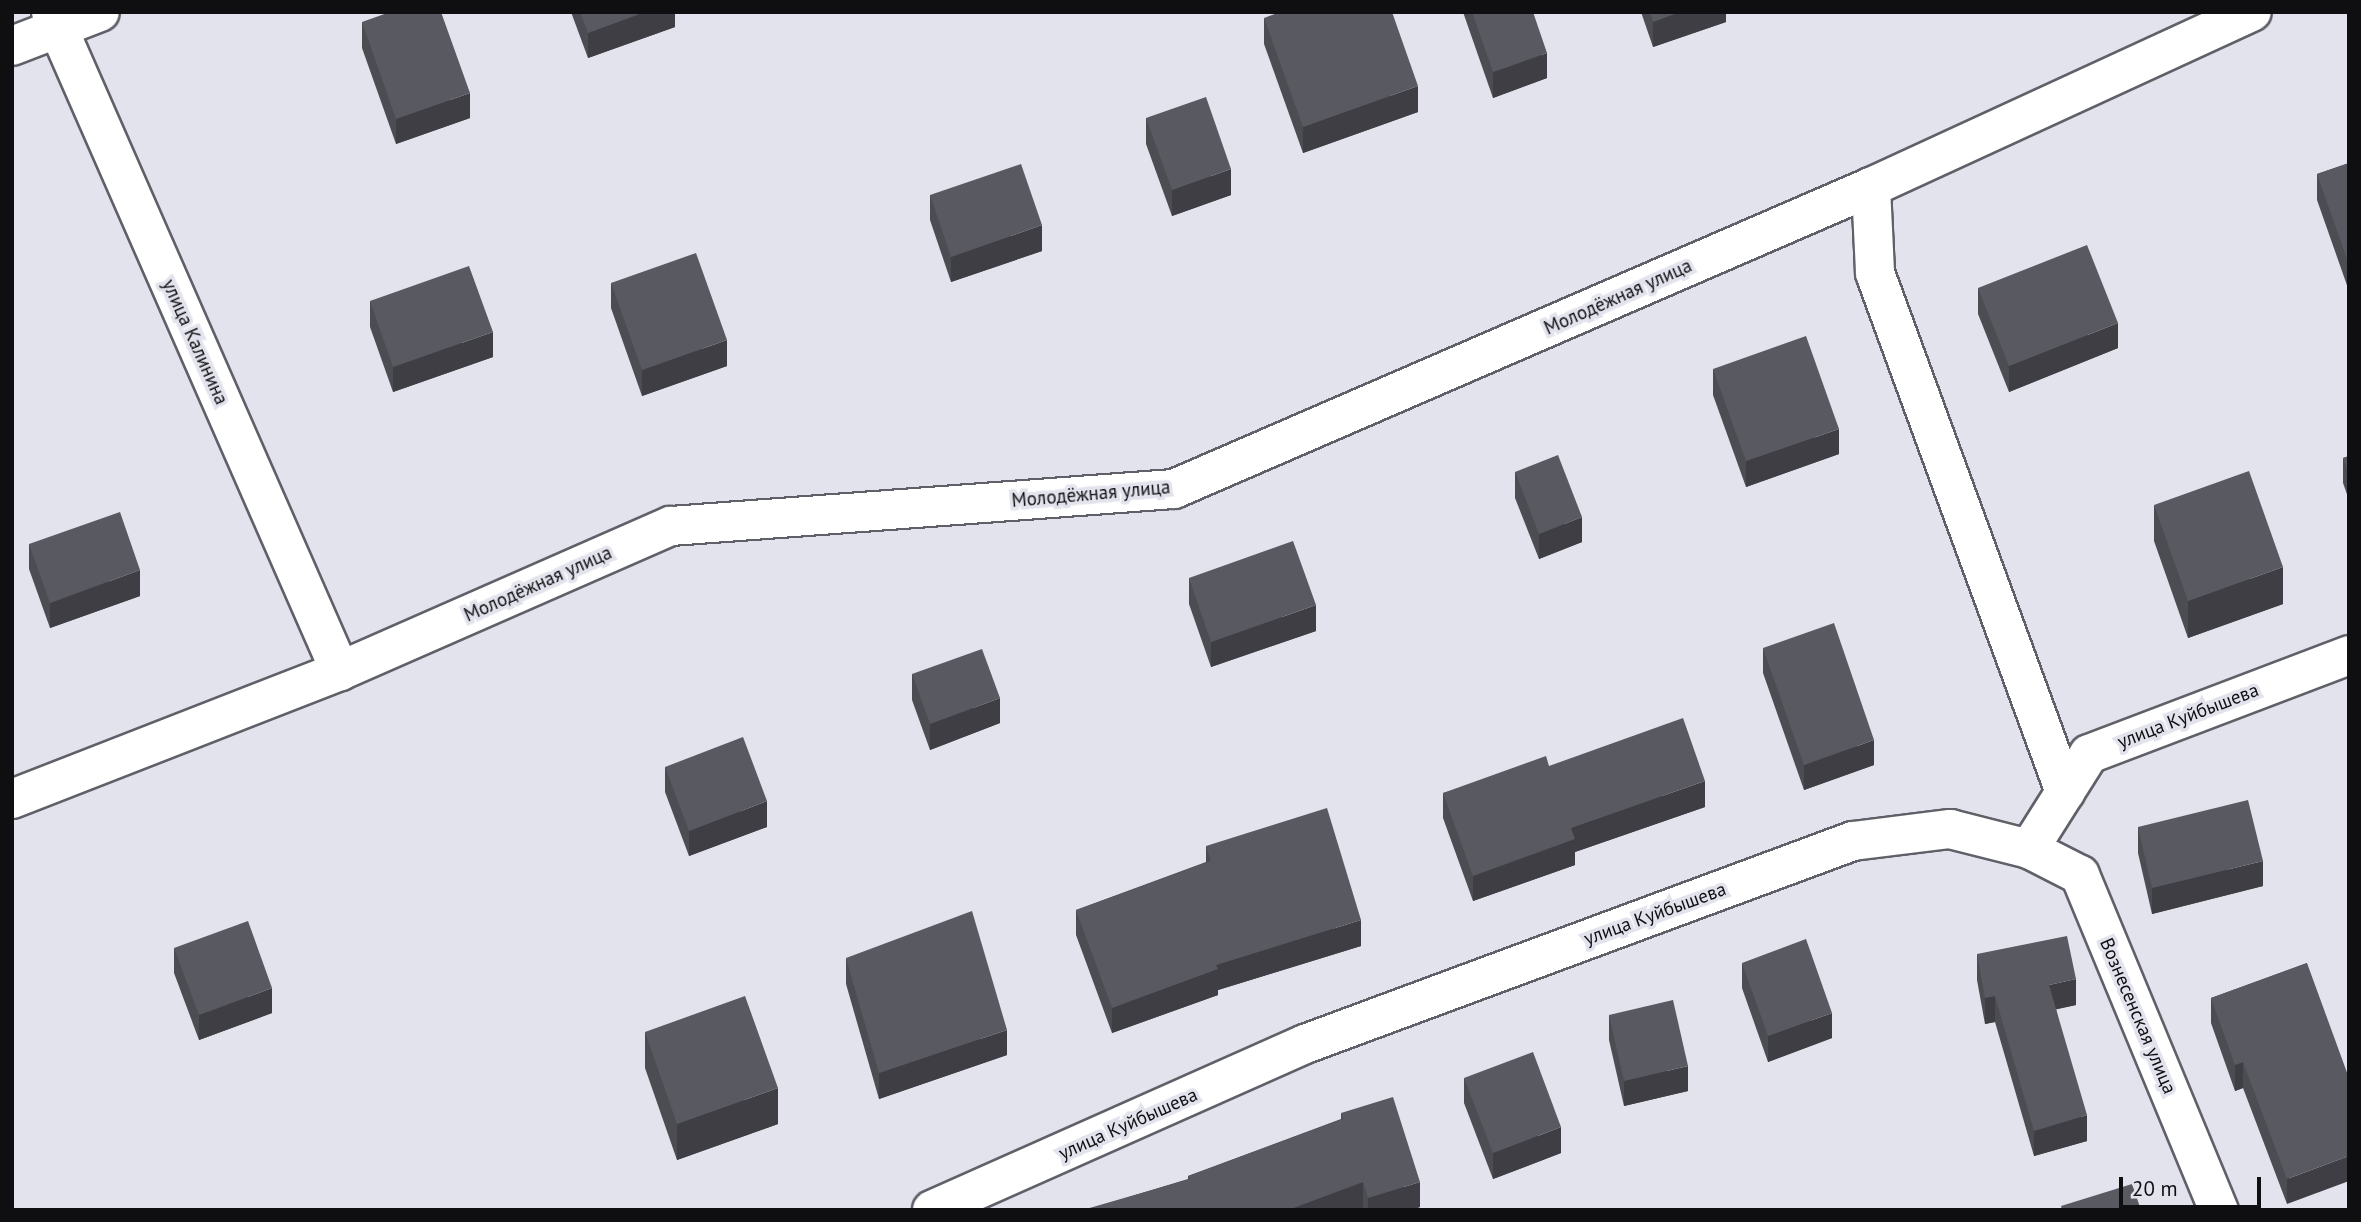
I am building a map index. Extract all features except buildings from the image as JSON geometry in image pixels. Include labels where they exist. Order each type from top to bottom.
[{"type":"street","points":[[12,46],[53,20],[100,12]]},
{"type":"street","name":"Молодёжная улица","points":[[12,799],[340,671],[671,526],[1174,489],[1871,187],[2252,12]]},
{"type":"street","name":"улица Калинина","points":[[53,20],[340,671]]},
{"type":"street","points":[[1871,187],[1875,274],[2065,792]]},
{"type":"street","name":"улица Куйбышева","points":[[932,1210],[1305,1044],[1853,841],[1950,829],[2029,849],[2090,754],[2349,655]]},
{"type":"street","name":"Вознесенская улица","points":[[2029,849],[2080,874],[2219,1210]]}]
